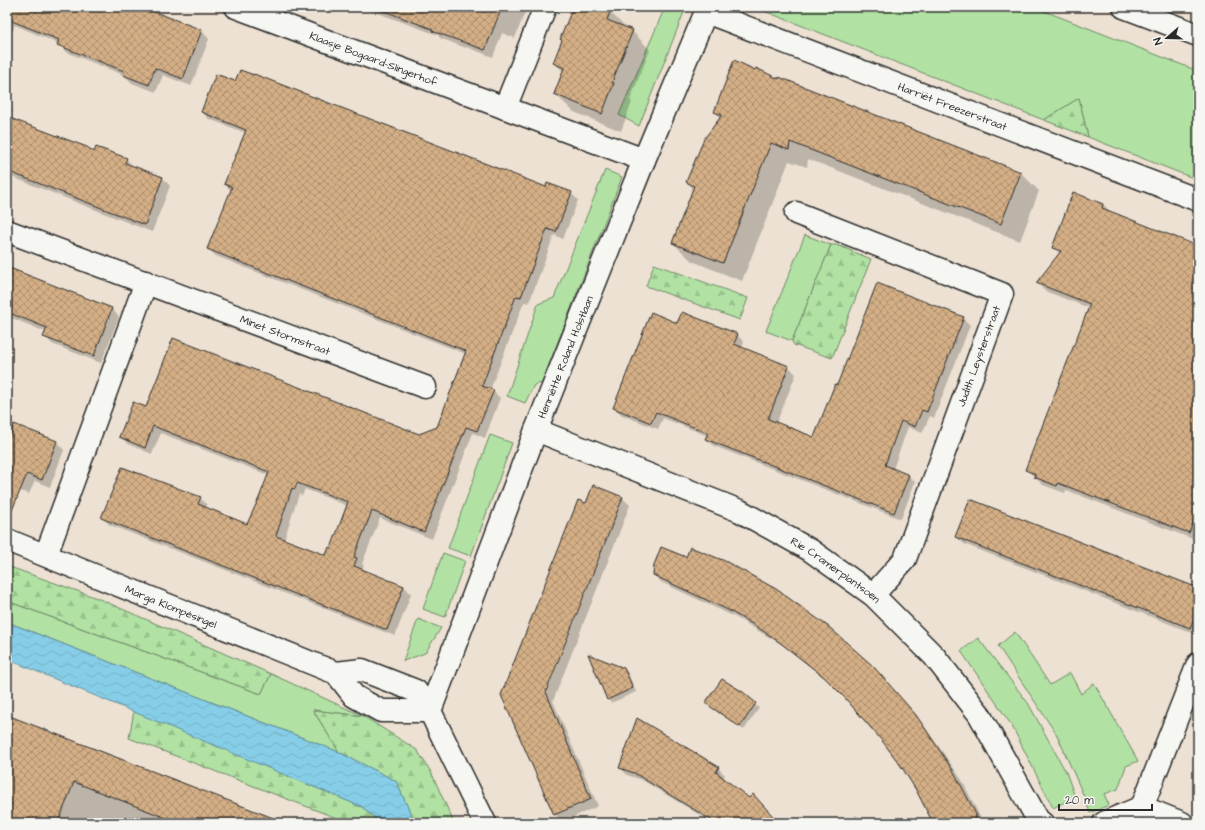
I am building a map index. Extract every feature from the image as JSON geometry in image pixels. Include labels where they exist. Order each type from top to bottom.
[{"type":"street","points":[[505,108],[545,7]]},
{"type":"street","points":[[1124,7],[1198,35]]},
{"type":"street","name":"Klaasje Bogaard-Slingerhof","points":[[240,8],[644,160]]},
{"type":"street","name":"Henriëtte Roland Holstlaan","points":[[430,711],[536,430],[644,160],[707,10]]},
{"type":"street","name":"Harriët Freezerstraat","points":[[707,10],[1198,200]]},
{"type":"street","name":"Judith Leysterstraat","points":[[796,213],[1002,294],[905,559],[873,596]]},
{"type":"street","name":"Minet Stormstraat","points":[[7,231],[425,387]]},
{"type":"street","points":[[46,555],[146,282]]},
{"type":"street","name":"Rie Cramerplantsoen","points":[[536,430],[740,510],[810,550],[873,596],[934,656],[979,714],[1038,820],[1042,823]]},
{"type":"street","name":"Marga Klompésingel","points":[[7,540],[336,673],[362,670],[416,691],[430,711],[485,823]]},
{"type":"street","points":[[1142,807],[1198,664]]},
{"type":"street","name":"Marga Klompésingel","points":[[336,673],[354,696],[381,711],[430,711]]},
{"type":"street","points":[[1104,823],[1142,807],[1182,823]]},
{"type":"green space","points":[[665,7],[686,7],[639,126],[619,115]]},
{"type":"green space","points":[[759,7],[1034,7],[1198,71],[1198,180],[1088,137],[1079,98],[1044,120],[759,9]]},
{"type":"green space","points":[[1079,98],[1088,137],[1044,120]]},
{"type":"green space","points":[[605,170],[622,177],[542,383],[534,385],[525,403],[507,396],[538,304],[554,298]]},
{"type":"green space","points":[[805,235],[831,245],[792,341],[766,331]]},
{"type":"green space","points":[[831,245],[837,245],[871,259],[832,358],[794,345],[792,341]]},
{"type":"green space","points":[[654,264],[748,298],[740,320],[646,286]]},
{"type":"green space","points":[[490,435],[512,443],[471,556],[448,548]]},
{"type":"green space","points":[[443,553],[465,561],[445,617],[423,609]]},
{"type":"green space","points":[[7,566],[97,598],[271,674],[261,694],[7,601]]},
{"type":"green space","points":[[7,601],[261,694],[271,674],[363,716],[313,710],[339,752],[7,622]]},
{"type":"green space","points":[[418,619],[441,628],[425,653],[403,661]]},
{"type":"green space","points":[[1015,632],[1050,685],[1070,673],[1081,694],[1094,683],[1138,761],[1126,766],[1118,789],[1104,794],[1109,805],[1090,813],[1057,735],[998,646]]},
{"type":"green space","points":[[978,638],[1028,703],[1066,772],[1075,797],[1053,808],[1012,726],[961,651]]},
{"type":"green space","points":[[313,710],[363,716],[417,750],[431,772],[454,823],[415,823],[396,781],[339,752]]},
{"type":"green space","points":[[134,711],[362,807],[375,818],[372,823],[341,823],[339,819],[129,738]]},
{"type":"water","points":[[7,622],[339,752],[396,781],[415,823],[377,823],[375,818],[362,807],[7,659]]},
{"type":"building","points":[[7,7],[142,7],[202,30],[183,79],[155,68],[149,85],[123,75],[124,71],[57,45],[59,40],[7,19]]},
{"type":"building","points":[[380,7],[502,7],[485,50],[432,31],[432,29],[379,9]]},
{"type":"building","points":[[573,7],[612,7],[607,20],[633,30],[612,82],[614,83],[602,114],[554,94],[564,68],[553,63],[562,40],[560,39]]},
{"type":"building","points":[[734,60],[755,70],[756,68],[779,79],[779,77],[1021,172],[1001,224],[790,142],[789,150],[771,143],[723,263],[672,243],[694,186],[686,182],[704,139],[722,115],[714,112]]},
{"type":"building","points":[[240,70],[254,74],[546,187],[547,183],[572,192],[556,232],[547,229],[521,297],[516,296],[482,386],[494,390],[477,431],[466,427],[424,532],[372,511],[354,557],[357,558],[354,566],[404,586],[387,630],[101,518],[122,467],[201,497],[198,504],[247,524],[259,498],[269,472],[153,426],[145,448],[119,437],[133,402],[146,407],[173,338],[419,434],[437,427],[466,351],[207,249],[232,187],[224,184],[246,130],[201,112],[216,74],[235,81]],"holes":[[[297,483],[348,502],[331,548],[329,547],[326,555],[276,536],[292,488],[295,489]]]},
{"type":"building","points":[[7,117],[87,147],[94,152],[96,147],[127,158],[125,163],[163,177],[145,225],[7,171]]},
{"type":"building","points":[[1073,192],[1103,204],[1102,208],[1198,246],[1198,510],[1189,533],[1058,483],[1057,486],[1034,477],[1035,474],[1025,470],[1090,304],[1036,283],[1061,251],[1052,248]]},
{"type":"building","points":[[7,267],[112,308],[94,356],[43,337],[47,328],[7,312]]},
{"type":"building","points":[[877,283],[964,317],[927,412],[922,410],[915,427],[901,421],[885,465],[909,475],[894,513],[705,439],[708,433],[656,412],[651,423],[613,408],[651,312],[677,323],[682,312],[738,334],[734,344],[789,366],[768,419],[814,437],[835,384],[837,385]]},
{"type":"building","points":[[14,424],[57,441],[42,480],[27,474],[7,520],[7,443]]},
{"type":"building","points":[[593,485],[623,497],[546,692],[591,799],[554,815],[501,695],[578,500],[586,503]]},
{"type":"building","points":[[970,499],[1198,588],[1198,609],[1190,628],[955,537]]},
{"type":"building","points":[[661,547],[686,557],[690,547],[725,561],[776,589],[829,627],[873,666],[916,715],[954,772],[977,816],[975,816],[977,823],[933,823],[916,790],[901,766],[883,742],[845,698],[824,677],[778,641],[754,625],[728,610],[653,575],[654,565]]},
{"type":"building","points":[[588,654],[624,668],[633,688],[607,700]]},
{"type":"building","points":[[722,679],[743,692],[756,703],[740,727],[705,703]]},
{"type":"building","points":[[7,715],[281,821],[281,823],[179,823],[74,782],[58,823],[7,823]]},
{"type":"building","points":[[637,718],[719,767],[716,772],[749,798],[753,794],[779,823],[716,823],[634,773],[619,768]]}]
